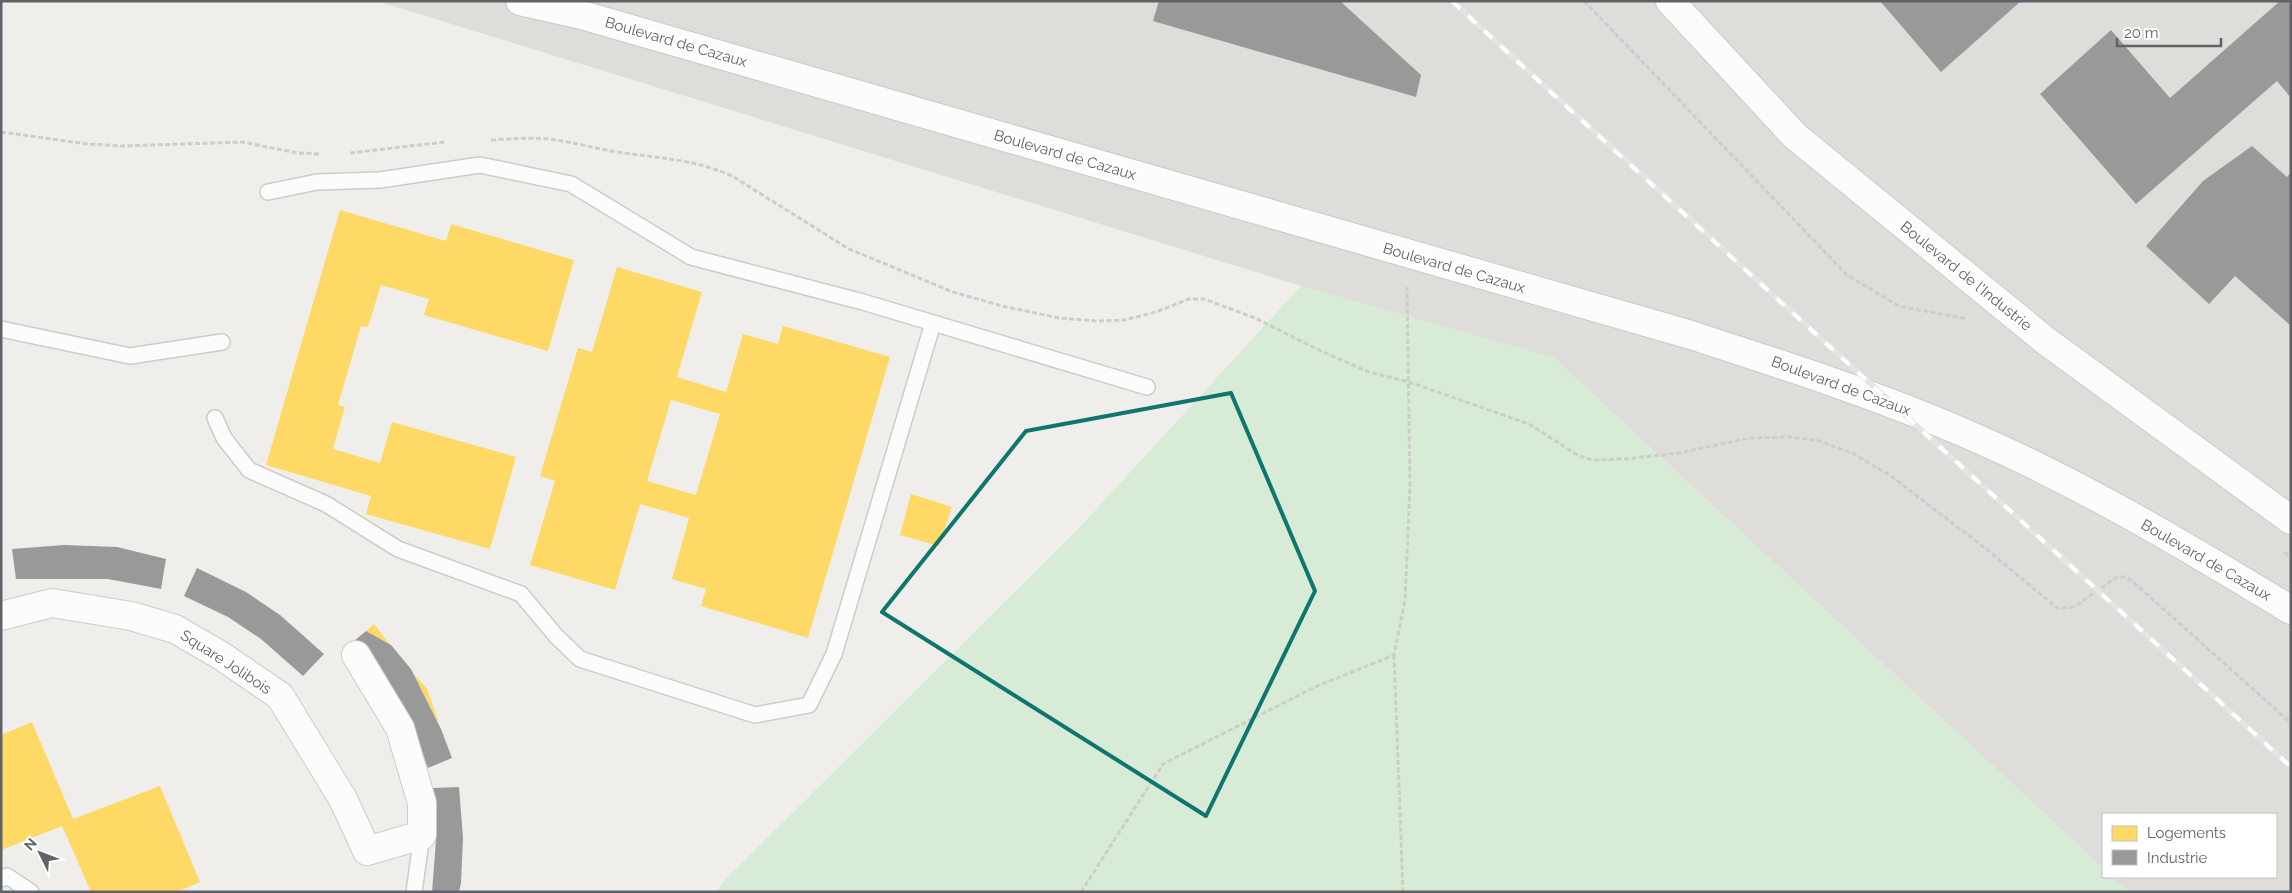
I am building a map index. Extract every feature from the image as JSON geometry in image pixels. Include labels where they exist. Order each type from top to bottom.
[{"type":"main road","name":"Boulevard de Cazaux","points":[[520,1],[582,15]]},
{"type":"main road","name":"Boulevard de Cazaux","points":[[542,1],[582,15],[1692,335],[1802,371],[1963,432],[2070,483],[2185,546],[2291,610]]},
{"type":"main road","name":"Boulevard de l'Industrie","points":[[1670,1],[1802,142],[2046,341],[2291,520]]},
{"type":"main road","name":"Square Jolibois","points":[[1,616],[52,603],[131,616],[175,629],[220,654],[280,696],[343,799],[367,851],[422,836]]},
{"type":"main road","points":[[356,655],[400,728],[422,802],[422,836]]},
{"type":"lane","points":[[268,192],[317,182],[380,180],[480,165],[571,184],[691,257],[934,323],[1147,386]]},
{"type":"lane","points":[[215,418],[224,438],[248,470],[326,504],[398,549],[522,594],[556,636],[580,659],[755,715],[809,705],[834,654],[934,323]]},
{"type":"lane","points":[[1,329],[130,356],[222,342]]},
{"type":"lane","points":[[414,892],[422,836]]},
{"type":"lane","points":[[1,879],[7,876],[31,892]]},
{"type":"path","points":[[1584,1],[1846,275],[1899,306],[1967,319],[1975,325]]},
{"type":"path","points":[[1,132],[88,144],[122,146],[242,142],[298,153],[324,154]]},
{"type":"path","points":[[484,140],[551,139],[617,152],[698,163],[732,176],[849,249],[953,292],[1002,306],[1058,318],[1098,321],[1124,320],[1156,312],[1189,300],[1204,299],[1255,318],[1322,352],[1369,372],[1409,382],[1529,424],[1579,456],[1592,460],[1624,459],[1679,452],[1770,436],[1817,440],[1874,464],[1915,493],[2057,608],[2074,607],[2117,577],[2125,577],[2131,580],[2291,723]]},
{"type":"path","points":[[345,154],[447,142]]},
{"type":"path","points":[[1403,892],[1394,655],[1405,600],[1410,486],[1406,254]]},
{"type":"path","points":[[2283,551],[2291,557]]},
{"type":"path","points":[[1081,892],[1163,764],[1315,687],[1394,655]]},
{"type":"highlighted area","points":[[1231,393],[1315,591],[1206,816],[882,612],[1026,431]]},
{"type":"shaded area","points":[[377,1],[2291,1],[2291,892],[2129,892],[2113,878],[2277,878],[2277,813],[2102,813],[2102,867],[1554,358],[1301,286]]},
{"type":"green space","points":[[1301,286],[1554,358],[2102,867],[2102,878],[2113,878],[2129,892],[716,892],[726,879],[1079,528]]},
{"type":"building: Logements","points":[[340,210],[446,241],[451,224],[574,260],[548,351],[424,315],[429,299],[381,285],[368,327],[361,326],[338,405],[345,407],[333,449],[380,463],[392,422],[516,457],[490,549],[366,514],[371,496],[266,465]]},
{"type":"building: Logements","points":[[617,267],[702,292],[677,377],[726,392],[743,334],[778,344],[783,326],[890,357],[808,638],[701,606],[706,589],[672,579],[689,518],[640,504],[615,590],[530,565],[555,481],[540,476],[578,348],[592,352]],"holes":[[[671,400],[720,414],[696,495],[647,481]]]},
{"type":"building: Logements","points":[[911,494],[952,507],[939,546],[900,535]]},
{"type":"building: Logements","points":[[374,624],[390,645],[366,631]]},
{"type":"building: Logements","points":[[413,673],[427,689],[438,720],[437,720]]},
{"type":"building: Logements","points":[[32,722],[73,819],[160,786],[200,882],[177,892],[91,892],[62,826],[1,850],[1,735]]},
{"type":"building: Industrie","points":[[1159,1],[1340,1],[1421,75],[1416,97],[1153,21]]},
{"type":"building: Industrie","points":[[1880,1],[2021,1],[1941,72]]},
{"type":"building: Industrie","points":[[2280,1],[2291,1],[2291,98],[2277,81],[2136,204],[2040,94],[2111,30],[2170,98]]},
{"type":"building: Industrie","points":[[2252,146],[2287,177],[2291,172],[2291,326],[2235,276],[2209,304],[2146,246],[2203,181]]},
{"type":"building: Industrie","points":[[64,545],[117,547],[166,559],[161,589],[108,579],[16,579],[12,549]]},
{"type":"building: Industrie","points":[[197,568],[246,592],[280,615],[324,654],[303,676],[261,639],[228,617],[184,596]]},
{"type":"building: Industrie","points":[[366,631],[391,645],[411,669],[441,729],[452,758],[428,768],[410,721],[385,677],[353,642]]},
{"type":"building: Industrie","points":[[459,787],[463,838],[459,892],[432,892],[436,840],[433,788]]},
{"type":"railway","points":[[1452,1],[2291,767]]}]
